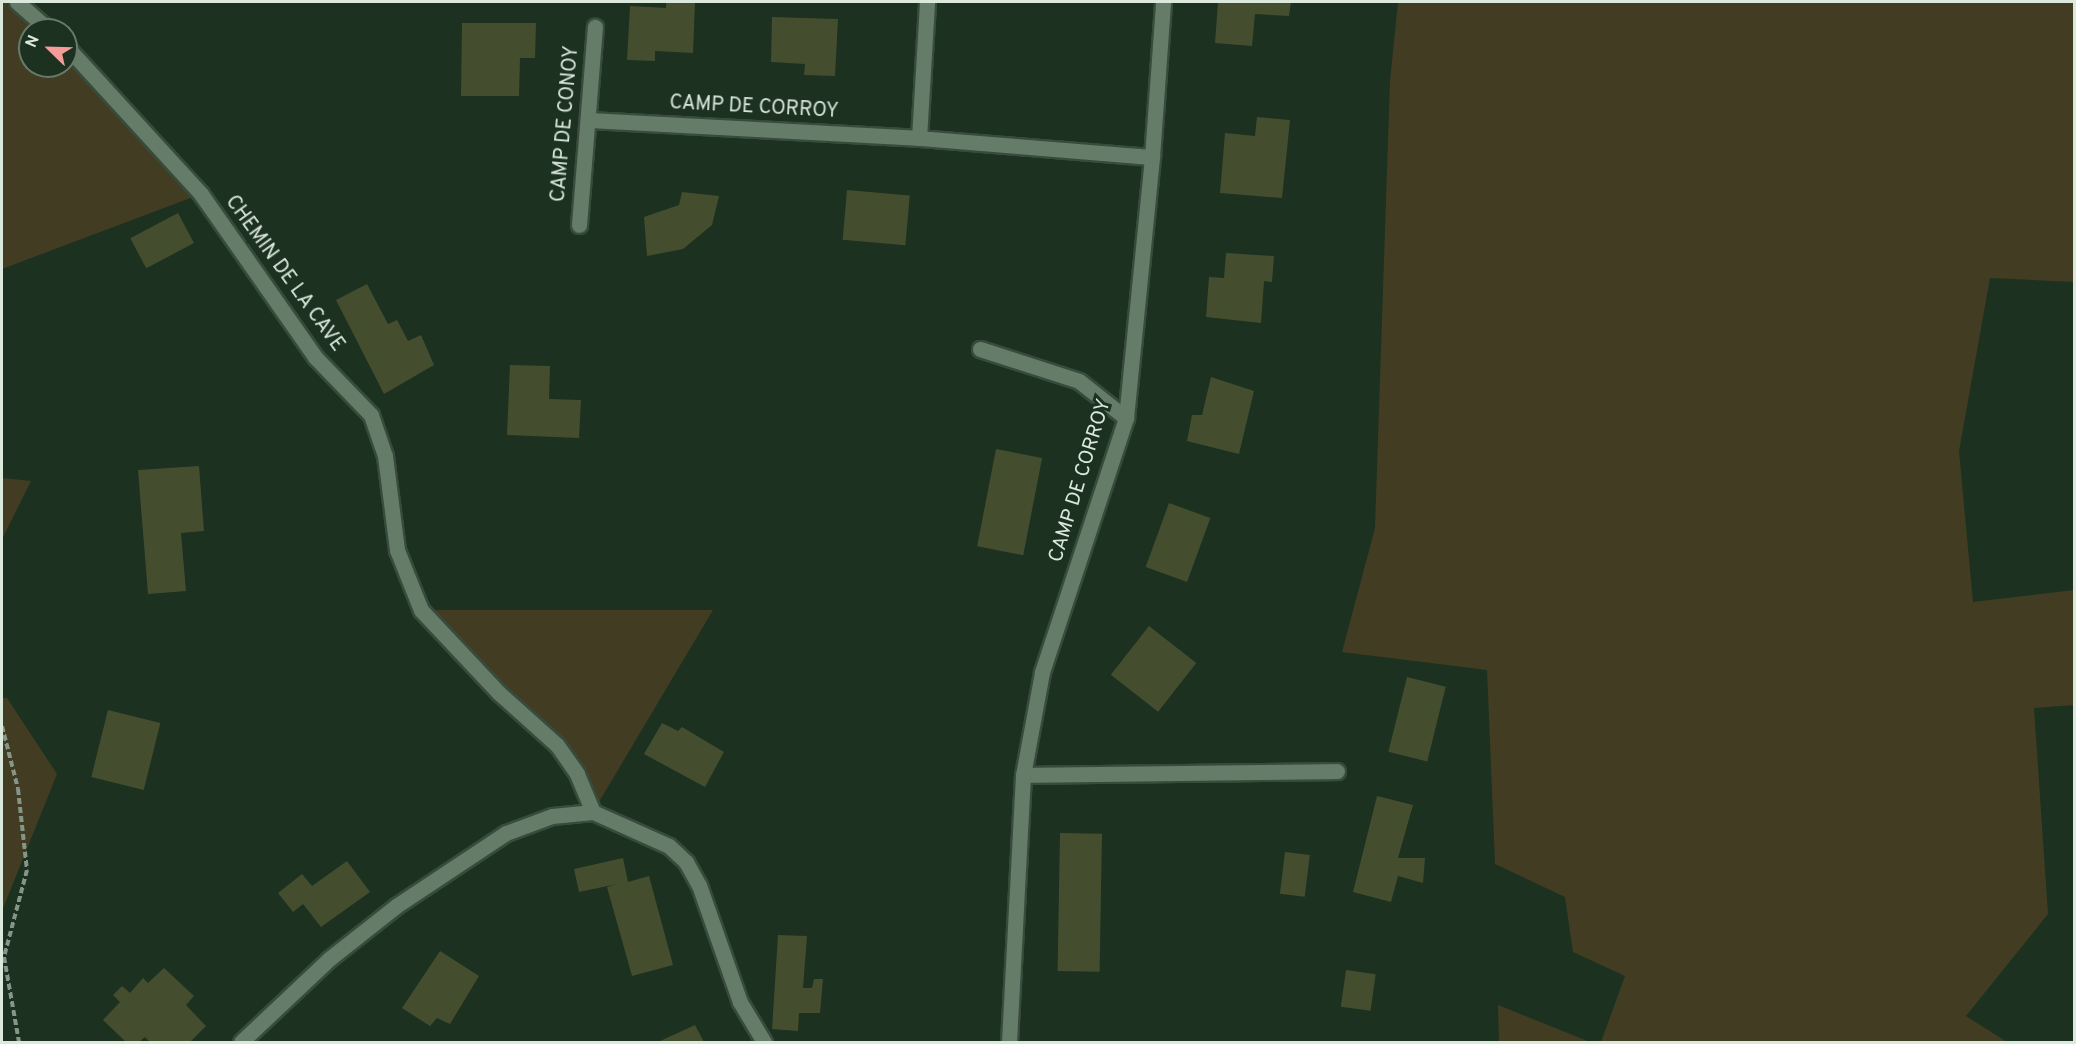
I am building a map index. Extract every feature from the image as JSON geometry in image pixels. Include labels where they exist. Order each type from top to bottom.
[{"type":"street","points":[[17,2],[35,18]]},
{"type":"street","points":[[919,138],[927,2]]},
{"type":"street","name":"CAMP DE CORROY","points":[[1009,1042],[1023,775],[1042,672],[1126,418],[1152,158],[1163,2]]},
{"type":"street","name":"CAMP DE CONOY","points":[[579,225],[595,27]]},
{"type":"street","name":"CHEMIN DE LA CAVE","points":[[78,59],[201,194],[315,357],[371,415],[385,456],[397,550],[421,610],[499,693],[557,745],[577,774],[593,812]]},
{"type":"street","name":"CAMP DE CORROY","points":[[588,120],[919,138],[1152,158]]},
{"type":"street","points":[[980,349],[1079,381],[1126,418]]},
{"type":"street","points":[[1023,775],[1337,771]]},
{"type":"street","points":[[241,1042],[363,932],[506,833],[552,816],[593,812],[669,846],[686,862],[699,885],[740,1002],[764,1042]]},
{"type":"path","points":[[2,726],[18,789],[27,870],[4,957],[19,1042]]},
{"type":"shaded area","points":[[2,2],[17,2],[35,18],[18,18],[18,78],[78,78],[78,59],[201,194],[2,269]]},
{"type":"shaded area","points":[[1398,2],[2074,2],[2074,282],[1990,278],[1959,451],[1973,602],[2074,590],[2074,705],[2034,708],[2048,914],[1966,1016],[2007,1042],[1601,1042],[1625,976],[1573,952],[1565,897],[1495,864],[1487,670],[1342,652],[1375,528],[1390,81]]},
{"type":"shaded area","points":[[2,478],[31,481],[2,539]]},
{"type":"shaded area","points":[[421,610],[713,610],[593,812],[577,774]]},
{"type":"shaded area","points":[[2,698],[7,698],[57,774],[2,911]]},
{"type":"shaded area","points":[[1498,1005],[1590,1042],[1499,1042]]},
{"type":"building","points":[[666,2],[695,2],[693,53],[655,51],[655,61],[627,60],[630,6],[666,8]]},
{"type":"building","points":[[1218,2],[1291,2],[1289,16],[1255,14],[1252,46],[1215,43]]},
{"type":"building","points":[[772,17],[838,19],[835,76],[804,75],[805,64],[771,62]]},
{"type":"building","points":[[462,23],[536,23],[535,58],[520,58],[519,96],[461,96]]},
{"type":"building","points":[[1257,117],[1290,120],[1282,198],[1220,193],[1225,133],[1255,136]]},
{"type":"building","points":[[847,190],[910,195],[905,245],[843,240]]},
{"type":"building","points":[[682,192],[719,196],[712,225],[683,249],[647,256],[644,217],[679,205]]},
{"type":"building","points":[[178,213],[194,243],[146,268],[130,238]]},
{"type":"building","points":[[1226,253],[1274,256],[1272,282],[1264,281],[1261,323],[1206,317],[1209,277],[1224,278]]},
{"type":"building","points":[[367,284],[388,324],[397,320],[408,341],[421,335],[434,365],[384,394],[336,300]]},
{"type":"building","points":[[510,365],[550,366],[549,399],[581,400],[579,438],[507,435]]},
{"type":"building","points":[[1211,377],[1254,391],[1239,454],[1187,441],[1192,415],[1202,415]]},
{"type":"building","points":[[996,449],[1042,458],[1023,555],[977,546]]},
{"type":"building","points":[[199,466],[204,531],[181,533],[186,591],[148,594],[138,470]]},
{"type":"building","points":[[1169,503],[1210,518],[1187,582],[1146,567]]},
{"type":"building","points":[[1149,626],[1196,663],[1158,712],[1111,675]]},
{"type":"building","points":[[1407,677],[1446,687],[1427,761],[1388,752]]},
{"type":"building","points":[[108,710],[160,723],[144,790],[91,777]]},
{"type":"building","points":[[662,723],[678,731],[682,727],[724,752],[705,787],[644,754]]},
{"type":"building","points":[[1377,796],[1413,805],[1398,858],[1425,858],[1423,883],[1398,876],[1391,902],[1353,892]]},
{"type":"building","points":[[1060,833],[1102,834],[1100,972],[1058,971]]},
{"type":"building","points":[[1285,852],[1310,855],[1305,897],[1280,894]]},
{"type":"building","points":[[623,858],[628,882],[649,876],[673,965],[632,976],[607,887],[617,884],[579,892],[574,869]]},
{"type":"building","points":[[347,861],[370,892],[321,927],[303,904],[293,912],[278,893],[302,874],[312,886]]},
{"type":"building","points":[[778,935],[807,936],[803,988],[812,988],[814,979],[823,979],[820,1013],[799,1013],[798,1031],[772,1029]]},
{"type":"building","points":[[440,951],[479,976],[450,1024],[437,1018],[430,1026],[402,1008]]},
{"type":"building","points":[[164,968],[194,996],[186,1005],[206,1026],[190,1042],[150,1042],[145,1037],[139,1042],[126,1042],[103,1020],[120,1002],[113,995],[122,986],[130,993],[143,978],[148,983]]},
{"type":"building","points":[[1346,970],[1376,974],[1371,1011],[1341,1007]]},
{"type":"building","points":[[695,1025],[704,1042],[658,1042]]}]
